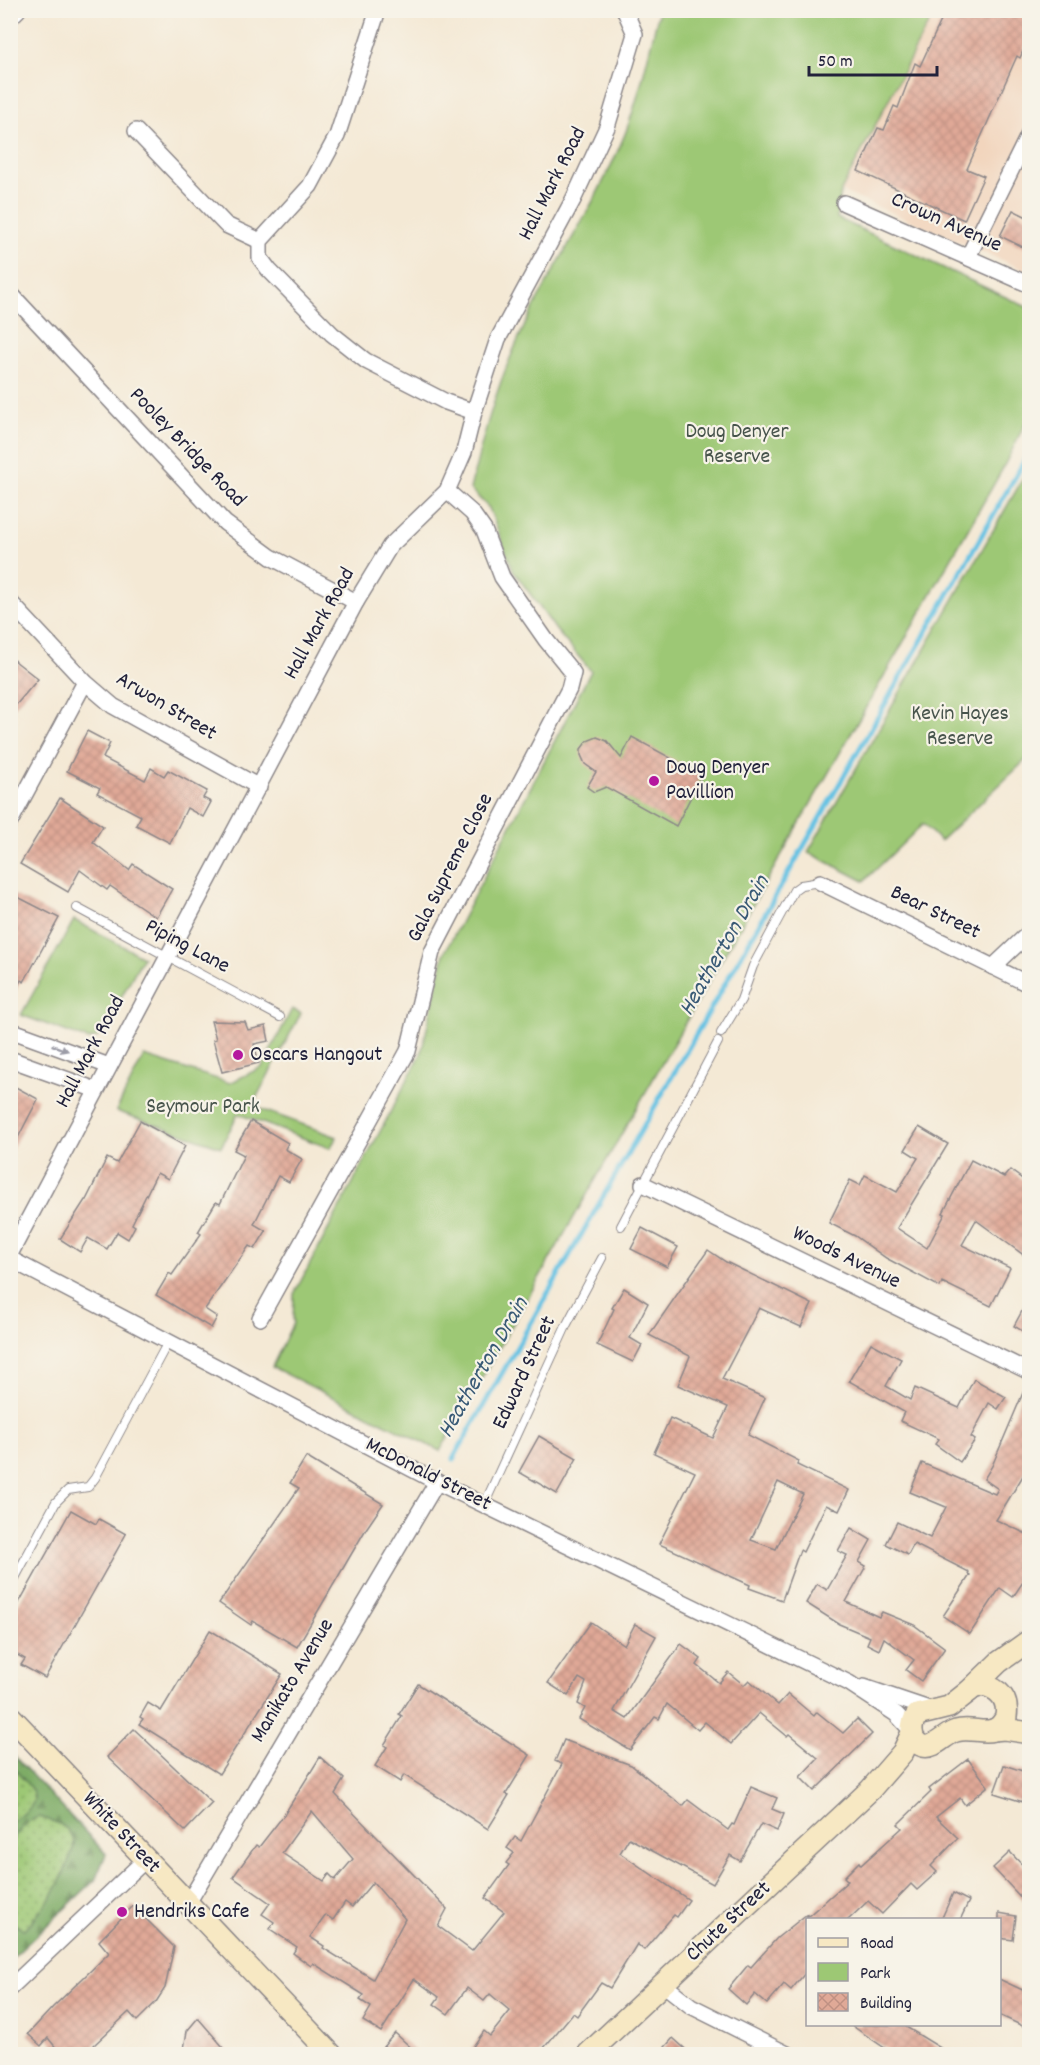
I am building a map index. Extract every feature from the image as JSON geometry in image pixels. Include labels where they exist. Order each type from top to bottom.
[{"type":"street","points":[[10,18],[18,10]]},
{"type":"street","points":[[378,10],[338,136],[310,186],[260,241],[260,258],[332,334],[366,361],[446,402],[474,412]]},
{"type":"street","name":"Hall Mark Road","points":[[10,1254],[356,602],[390,546],[447,491],[464,452],[474,412],[498,339],[573,200],[607,127],[635,34],[625,11]]},
{"type":"street","points":[[136,131],[226,225],[260,241]]},
{"type":"street","points":[[968,257],[1029,132]]},
{"type":"street","name":"Crown Avenue","points":[[844,202],[1029,285]]},
{"type":"street","name":"Pooley Bridge Road","points":[[10,293],[225,523],[271,557],[356,602]]},
{"type":"street","name":"Gala Supreme Close","points":[[260,1318],[408,1051],[432,952],[569,689],[573,673],[546,640],[502,577],[484,530],[472,513],[447,491]]},
{"type":"street","name":"Arwon Street","points":[[10,602],[85,682],[113,706],[259,787]]},
{"type":"street","points":[[10,822],[85,682]]},
{"type":"street","name":"Bear Street","points":[[820,882],[1029,985]]},
{"type":"street","points":[[993,967],[1029,932]]},
{"type":"street","points":[[10,1030],[109,1066]]},
{"type":"street","points":[[10,1059],[96,1090]]},
{"type":"street","name":"Woods Avenue","points":[[643,1184],[1029,1372]]},
{"type":"street","name":"McDonald Street","points":[[10,1259],[437,1482],[849,1683],[896,1714],[912,1732]]},
{"type":"street","name":"Manikato Avenue","points":[[188,1903],[437,1482]]},
{"type":"street","points":[[938,1711],[952,1706],[999,1662],[1028,1642]]},
{"type":"street","points":[[993,1730],[1005,1719],[1007,1676],[1028,1642]]},
{"type":"street","name":"McDonald Street","points":[[849,1683],[881,1691],[920,1707],[938,1711]]},
{"type":"street","points":[[968,1692],[977,1686],[997,1690],[1016,1712],[1029,1719]]},
{"type":"street","name":"Chute Street","points":[[588,2055],[870,1790],[903,1752],[917,1715],[938,1711]]},
{"type":"street","name":"White Street","points":[[10,1716],[331,2055]]},
{"type":"street","points":[[912,1732],[917,1742],[923,1746],[940,1741],[958,1730],[982,1732],[1004,1729],[1029,1733]]},
{"type":"street","name":"Chute Street","points":[[870,1790],[901,1771],[940,1741]]},
{"type":"street","points":[[10,1988],[146,1859]]},
{"type":"street","points":[[663,1983],[691,2006],[787,2055]]},
{"type":"lane","points":[[721,1033],[741,1000],[756,960],[794,890],[801,885],[820,882]]},
{"type":"lane","name":"Piping Lane","points":[[77,908],[280,1017]]},
{"type":"lane","points":[[621,1226],[718,1042]]},
{"type":"lane","name":"Edward Street","points":[[484,1504],[557,1350],[567,1324],[602,1258]]},
{"type":"lane","points":[[10,1587],[56,1502],[68,1490],[88,1487],[95,1478],[168,1342]]},
{"type":"shaded area","points":[[935,11],[1029,11],[1029,272],[841,191]]},
{"type":"green space","name":"Doug Denyer Reserve","points":[[659,11],[935,11],[841,191],[837,218],[1029,308],[1029,416],[1002,470],[440,1451],[272,1367],[293,1323],[294,1294],[421,1054],[444,954],[591,671],[556,630],[513,570],[489,508],[470,489],[494,400],[514,349],[540,295],[613,162],[625,134],[640,88]]},
{"type":"green space","name":"Kevin Hayes Reserve","points":[[1029,468],[1029,757],[940,841],[923,824],[864,881],[808,852]]},
{"type":"green space","points":[[74,920],[143,957],[100,1036],[89,1040],[21,1015]]},
{"type":"green space","name":"Seymour Park","points":[[292,1009],[301,1013],[252,1106],[337,1137],[330,1148],[238,1114],[221,1147],[116,1111],[144,1056],[230,1083],[262,1067]]},
{"type":"green space","points":[[11,1753],[106,1854],[95,1880],[11,1959]]},
{"type":"green space","points":[[11,1753],[106,1854],[95,1880],[12,1958],[11,1928],[16,1925],[23,1929],[26,1928],[47,1903],[62,1878],[73,1850],[74,1841],[71,1834],[63,1827],[39,1817],[29,1821],[11,1840],[11,1822],[30,1808],[34,1795],[11,1765]]},
{"type":"building","points":[[946,10],[1029,10],[1029,37],[1020,58],[1017,56],[967,169],[984,176],[964,220],[858,171],[878,128],[884,130],[894,106],[898,108],[915,63],[920,66]]},
{"type":"building","points":[[1013,210],[1029,218],[1029,250],[1000,236]]},
{"type":"building","points":[[10,657],[38,679],[10,712]]},
{"type":"building","points":[[87,731],[110,743],[103,758],[145,780],[151,768],[164,776],[168,770],[207,791],[203,798],[211,802],[203,817],[187,808],[170,843],[136,825],[141,816],[97,793],[100,788],[67,771]]},
{"type":"building","name":"Doug Denyer Pavillion","points":[[597,737],[607,741],[621,758],[632,737],[702,775],[676,826],[606,787],[594,792],[587,787],[596,772],[585,764],[581,749],[587,741]]},
{"type":"building","points":[[60,798],[103,826],[93,842],[129,870],[133,864],[172,889],[156,917],[110,886],[107,890],[80,870],[68,892],[20,864]]},
{"type":"building","points":[[10,893],[59,918],[24,982],[21,980],[10,1002]]},
{"type":"building","points":[[211,1021],[245,1022],[248,1030],[266,1026],[269,1041],[254,1044],[259,1063],[222,1072],[213,1040],[216,1039]]},
{"type":"building","points":[[10,1084],[38,1099],[10,1153]]},
{"type":"building","points":[[140,1121],[185,1146],[168,1179],[157,1173],[132,1224],[135,1226],[128,1239],[117,1232],[107,1249],[88,1238],[80,1252],[60,1239],[86,1200],[107,1158],[117,1163]]},
{"type":"building","points":[[251,1121],[288,1143],[285,1149],[302,1159],[289,1182],[278,1176],[254,1224],[266,1231],[255,1249],[249,1246],[205,1309],[217,1317],[211,1328],[156,1295],[169,1273],[172,1275],[201,1234],[198,1232],[216,1202],[220,1204],[244,1155],[234,1150]]},
{"type":"building","points":[[919,1127],[948,1144],[897,1228],[927,1248],[971,1160],[1004,1177],[1010,1170],[1029,1184],[1029,1259],[976,1220],[962,1245],[1010,1268],[991,1306],[942,1282],[940,1287],[886,1258],[855,1236],[829,1223],[850,1180],[860,1185],[865,1175],[897,1192],[918,1158],[905,1150]]},
{"type":"building","points":[[642,1228],[678,1247],[667,1267],[631,1249]]},
{"type":"building","points":[[708,1250],[726,1262],[812,1304],[801,1327],[759,1308],[722,1379],[765,1398],[748,1435],[799,1461],[797,1465],[849,1490],[839,1511],[826,1505],[803,1552],[800,1550],[782,1600],[749,1588],[750,1585],[659,1544],[695,1472],[654,1453],[670,1418],[713,1438],[728,1407],[678,1385],[690,1356],[649,1335]],"holes":[[[778,1482],[803,1494],[776,1549],[751,1540]]]},
{"type":"building","points":[[624,1288],[648,1303],[630,1338],[642,1345],[633,1362],[597,1345],[614,1309],[612,1308]]},
{"type":"building","points":[[1029,1298],[1029,1335],[1014,1326]]},
{"type":"building","points":[[871,1343],[901,1359],[886,1386],[910,1400],[915,1388],[959,1408],[974,1379],[1006,1397],[998,1409],[989,1403],[971,1437],[975,1440],[960,1462],[935,1444],[939,1439],[900,1421],[904,1412],[849,1381]]},
{"type":"building","points":[[1028,1381],[1029,1466],[996,1520],[1029,1535],[1029,1573],[1013,1597],[1000,1588],[970,1634],[943,1616],[970,1575],[969,1572],[914,1544],[908,1555],[886,1544],[897,1522],[930,1538],[946,1507],[910,1492],[922,1463],[995,1494],[998,1489],[984,1479],[992,1466]]},
{"type":"building","points":[[539,1436],[577,1458],[557,1494],[519,1472]]},
{"type":"building","points":[[306,1457],[383,1504],[297,1647],[253,1621],[251,1625],[219,1603],[299,1488],[290,1483]]},
{"type":"building","points":[[71,1510],[96,1524],[99,1519],[126,1534],[45,1678],[21,1665],[25,1659],[10,1651],[10,1619]]},
{"type":"building","points":[[851,1528],[871,1540],[859,1562],[866,1566],[846,1602],[879,1617],[882,1612],[914,1625],[945,1648],[921,1681],[906,1670],[914,1660],[884,1638],[879,1650],[867,1644],[870,1637],[839,1624],[806,1603],[817,1584],[827,1590],[847,1555],[838,1551]]},
{"type":"building","points":[[591,1622],[624,1645],[635,1624],[656,1636],[614,1711],[627,1719],[681,1644],[701,1659],[697,1665],[719,1683],[728,1672],[744,1685],[749,1680],[778,1705],[788,1694],[814,1716],[817,1712],[843,1733],[857,1719],[872,1734],[814,1791],[800,1777],[818,1758],[759,1713],[731,1744],[705,1722],[698,1730],[667,1704],[659,1719],[655,1717],[630,1750],[579,1719],[585,1708],[578,1704],[586,1682],[579,1678],[568,1696],[548,1683]]},
{"type":"building","points":[[210,1630],[282,1674],[219,1774],[139,1724],[143,1719],[140,1717],[148,1703],[161,1711]]},
{"type":"building","points":[[418,1684],[530,1755],[488,1829],[404,1775],[400,1782],[375,1766],[387,1747],[384,1745],[402,1716],[399,1714]]},
{"type":"building","points":[[134,1729],[212,1803],[185,1831],[107,1757]]},
{"type":"building","points":[[564,1740],[631,1765],[683,1806],[688,1800],[728,1830],[732,1824],[734,1825],[751,1787],[777,1798],[772,1809],[784,1814],[777,1831],[761,1824],[740,1861],[730,1855],[713,1884],[629,1838],[620,1853],[689,1900],[677,1917],[674,1915],[644,1950],[637,1944],[610,1988],[601,1983],[577,2016],[573,2013],[538,2055],[467,2055],[484,2031],[490,2036],[510,2011],[490,1994],[484,2001],[467,1988],[448,2014],[434,2004],[439,1997],[414,1979],[381,2032],[363,2021],[371,2007],[360,2000],[364,1995],[313,1963],[311,1966],[293,1953],[297,1947],[270,1929],[274,1922],[262,1914],[270,1903],[233,1877],[256,1845],[259,1847],[284,1815],[320,1757],[344,1779],[335,1794],[447,1909],[438,1926],[472,1951],[504,1912],[485,1898],[509,1865],[506,1863],[514,1853],[507,1848],[515,1837],[521,1841],[562,1764],[555,1761]],"holes":[[[312,1811],[353,1859],[335,1880],[329,1874],[324,1881],[282,1853]],[[373,1882],[405,1919],[373,1979],[323,1948],[324,1946],[310,1937],[326,1915],[333,1920],[345,1902],[352,1907]]]},
{"type":"building","points":[[968,1759],[988,1786],[965,1805],[960,1798],[936,1817],[958,1838],[931,1866],[937,1872],[917,1890],[911,1884],[882,1914],[868,1901],[850,1918],[806,1918],[806,1972],[791,1990],[784,1984],[767,2004],[755,1994],[746,2005],[728,1989],[748,1965],[751,1967],[777,1938],[807,1914],[807,1917],[848,1881],[844,1877],[859,1862],[861,1865],[902,1828],[898,1824],[931,1792],[929,1789]]},
{"type":"building","points":[[1004,1765],[1029,1773],[1023,1802],[994,1793]]},
{"type":"building","points":[[1010,1852],[1029,1872],[1029,1906],[993,1868]]},
{"type":"building","points":[[953,1893],[969,1901],[961,1918],[942,1918]]},
{"type":"building","points":[[133,1906],[174,1947],[165,1988],[156,2002],[137,2021],[129,2012],[94,2045],[102,2055],[62,2055],[48,2038],[41,2046],[28,2034],[109,1953],[99,1941]]},
{"type":"building","points":[[999,1913],[1016,1916],[1013,1940],[1001,1938],[1001,1918],[999,1918]]},
{"type":"building","points":[[1001,1980],[1029,1993],[1029,2029],[1001,2016]]},
{"type":"building","points":[[198,2018],[230,2055],[183,2055],[187,2031]]},
{"type":"building","points":[[852,2026],[905,2026],[952,2055],[895,2055]]},
{"type":"building","points":[[395,2033],[419,2055],[376,2055]]},
{"type":"building","points":[[673,2038],[692,2055],[658,2055]]},
{"type":"waterway","name":"Heatherton Drain","points":[[453,1459],[1030,451]]},
{"type":"place","name":"Doug Denyer Pavillion","points":[[654,781]]},
{"type":"place","name":"Oscars Hangout","points":[[238,1055]]},
{"type":"place","name":"Hendriks Cafe","points":[[122,1912]]}]
